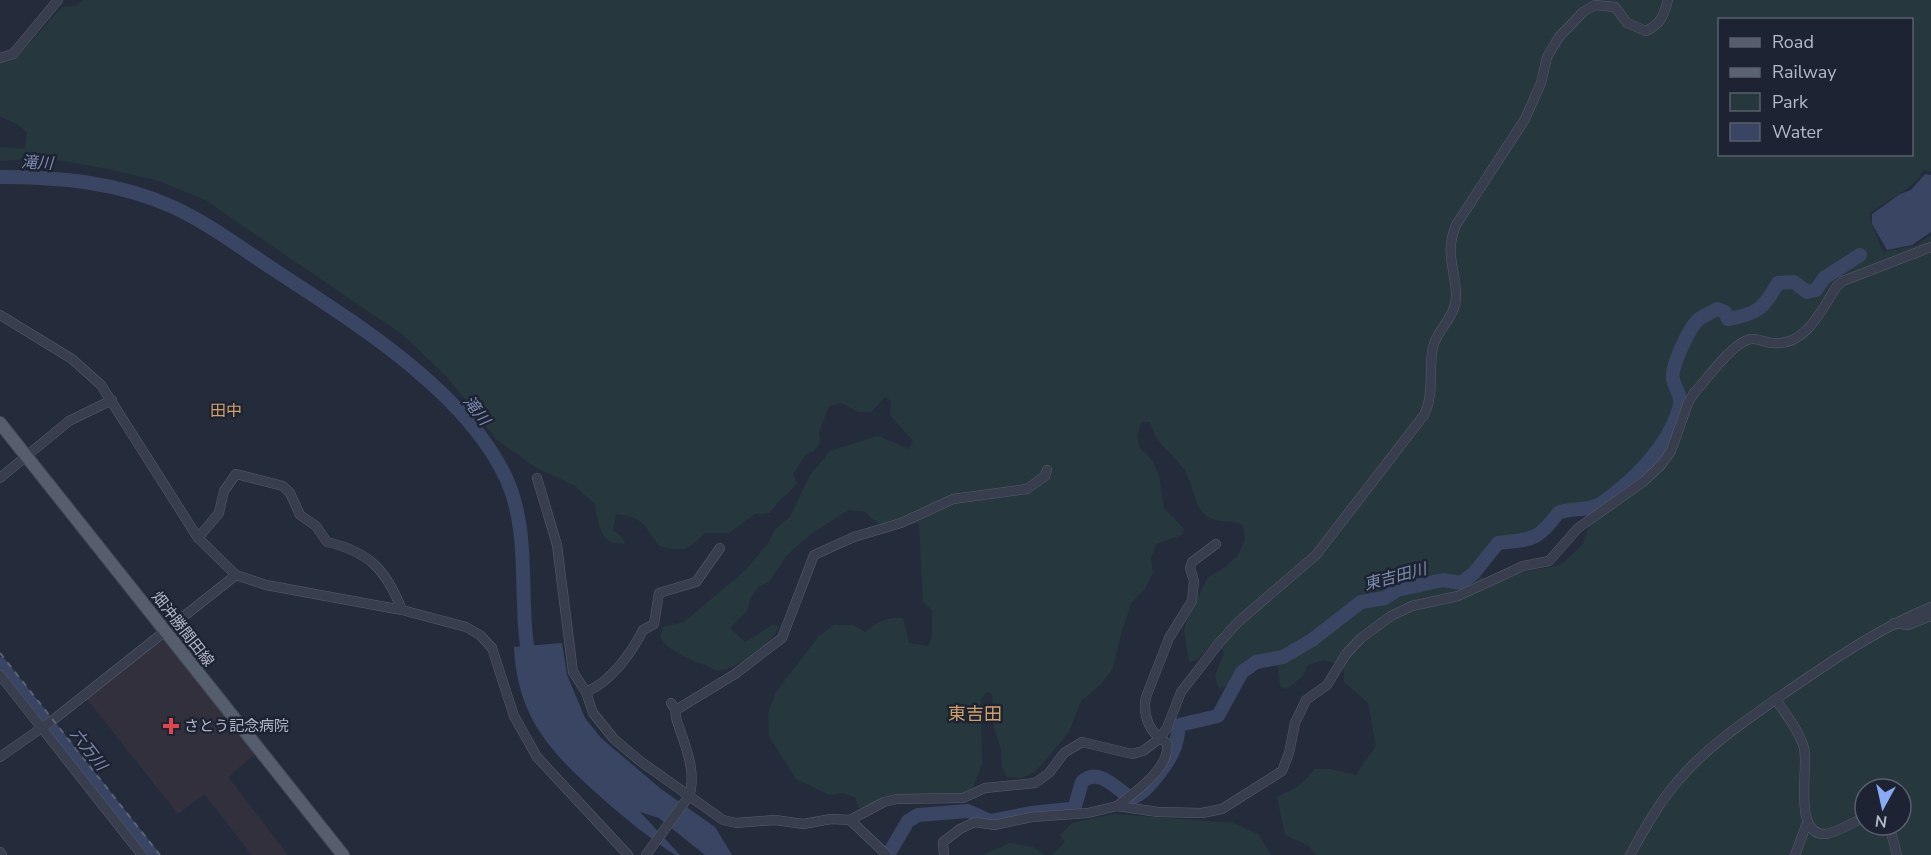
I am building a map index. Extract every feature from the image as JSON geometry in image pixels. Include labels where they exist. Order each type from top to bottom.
[{"type":"main road","name":"畑沖勝間田線","points":[[0,423],[343,855]]},
{"type":"street","points":[[0,58],[13,54],[20,48],[58,0]]},
{"type":"street","points":[[537,478],[558,545],[573,672],[586,692],[593,713],[614,739],[640,761],[723,820],[736,824],[775,820],[802,824],[831,819],[850,820],[884,802],[897,799],[963,798],[985,788],[1035,783],[1049,773],[1064,753],[1082,742],[1132,754],[1143,751],[1159,739],[1167,728],[1181,692],[1212,651],[1238,622],[1316,555],[1395,457],[1424,415],[1429,404],[1433,346],[1454,308],[1456,297],[1450,262],[1451,238],[1456,225],[1525,119],[1552,48],[1583,12],[1595,5],[1615,7],[1627,23],[1646,31],[1657,26],[1664,16],[1668,0]]},
{"type":"street","points":[[1117,806],[1158,812],[1215,812],[1282,771],[1289,753],[1295,723],[1306,700],[1328,685],[1346,654],[1374,627],[1412,606],[1458,596],[1524,566],[1549,561],[1578,528],[1643,482],[1661,465],[1671,451],[1688,402],[1740,343],[1755,339],[1772,343],[1797,340],[1807,330],[1837,286],[1844,281],[1931,247]]},
{"type":"street","points":[[0,315],[72,359],[101,385],[198,538],[236,575],[266,585],[402,610],[466,627],[480,635],[492,648],[514,716],[537,757],[627,855]]},
{"type":"street","points":[[0,478],[69,421],[112,400]]},
{"type":"street","points":[[649,851],[689,796],[693,787],[692,774],[674,706],[735,674],[782,638],[813,555],[854,537],[901,523],[953,500],[1028,489],[1045,476],[1047,470]]},
{"type":"street","points":[[198,538],[219,513],[224,491],[236,474],[283,486],[290,493],[300,515],[316,526],[327,542],[350,547],[379,567],[388,577],[402,610]]},
{"type":"street","points":[[944,855],[943,842],[960,829],[975,822],[994,825],[1032,817],[1088,813],[1117,806],[1146,785],[1166,754],[1167,743],[1159,739],[1150,728],[1144,704],[1146,697],[1169,638],[1192,601],[1194,581],[1190,568],[1192,562],[1216,543]]},
{"type":"street","points":[[586,692],[622,663],[639,641],[643,630],[654,624],[659,593],[696,582],[720,548]]},
{"type":"street","points":[[0,757],[50,722],[236,575]]},
{"type":"street","points":[[1630,855],[1677,782],[1730,732],[1839,656],[1894,623],[1931,607]]},
{"type":"street","points":[[1894,623],[1908,625],[1931,616]]},
{"type":"street","points":[[0,675],[142,855]]},
{"type":"street","points":[[1776,700],[1803,745],[1806,758],[1804,813],[1807,823],[1814,830],[1826,834],[1853,822]]},
{"type":"street","points":[[850,820],[885,854]]},
{"type":"street","points":[[1795,855],[1807,823]]},
{"type":"street","points":[[1892,837],[1897,855]]},
{"type":"shaded area","name":"さとう記念病院","points":[[163,639],[255,754],[228,777],[288,855],[252,855],[204,794],[178,814],[86,698]]},
{"type":"green space","points":[[83,0],[1931,0],[1931,172],[1924,170],[1907,189],[1870,213],[1871,223],[1883,252],[1917,245],[1931,235],[1931,855],[1316,855],[1309,846],[1285,835],[1277,797],[1299,786],[1315,769],[1330,769],[1356,775],[1376,746],[1368,703],[1344,682],[1344,665],[1323,660],[1308,665],[1303,676],[1287,689],[1280,687],[1277,657],[1268,656],[1254,660],[1236,674],[1227,687],[1219,688],[1215,676],[1224,653],[1220,647],[1210,646],[1197,660],[1189,662],[1184,631],[1186,623],[1207,578],[1224,568],[1237,556],[1245,541],[1243,525],[1212,519],[1203,513],[1185,471],[1160,443],[1150,422],[1141,422],[1137,436],[1139,447],[1151,459],[1159,475],[1164,508],[1184,529],[1182,535],[1156,544],[1151,558],[1153,573],[1145,589],[1132,602],[1122,630],[1113,668],[1101,684],[1081,701],[1069,732],[1036,771],[1022,778],[1007,777],[1002,768],[1001,749],[994,728],[992,694],[986,692],[981,700],[982,764],[974,786],[964,794],[890,796],[862,809],[858,807],[856,798],[843,793],[830,795],[796,779],[769,736],[768,713],[776,692],[818,637],[834,625],[853,625],[865,632],[882,621],[903,618],[909,643],[928,646],[932,638],[932,610],[923,602],[919,523],[900,526],[878,523],[865,512],[848,510],[811,534],[787,555],[769,582],[759,586],[750,599],[747,611],[730,628],[745,642],[774,624],[779,627],[761,649],[727,669],[718,671],[686,657],[670,648],[660,637],[663,627],[684,622],[746,570],[769,542],[775,529],[790,517],[810,475],[830,451],[878,436],[909,449],[913,441],[890,415],[891,401],[885,397],[871,412],[859,412],[841,403],[829,406],[819,432],[820,442],[814,451],[806,454],[793,474],[797,483],[770,513],[755,514],[729,533],[705,533],[689,547],[680,550],[659,546],[646,527],[638,520],[616,514],[613,530],[622,537],[625,544],[610,541],[599,526],[595,504],[575,486],[535,467],[497,440],[448,378],[403,335],[205,200],[159,181],[108,169],[47,158],[0,161],[0,147],[25,149],[27,133],[18,125],[0,116],[0,62],[19,55],[62,7],[76,6]],"holes":[[[1588,504],[1593,513],[1583,544],[1561,565],[1507,575],[1488,582],[1477,573],[1484,553],[1498,538],[1518,537],[1537,531],[1554,511]]]},
{"type":"green space","points":[[1115,814],[1233,823],[1258,834],[1271,855],[1052,855],[1065,842],[1060,835],[1072,823]]},
{"type":"green space","points":[[1009,843],[1033,847],[1045,855],[983,855]]},
{"type":"water","points":[[1925,174],[1931,175],[1931,232],[1912,245],[1887,250],[1872,224],[1872,214],[1900,194],[1911,190]]},
{"type":"water","points":[[562,643],[567,675],[585,718],[601,738],[661,789],[715,827],[732,855],[705,855],[659,818],[640,812],[680,855],[675,855],[603,799],[553,750],[540,733],[522,694],[514,647]]},
{"type":"waterway","name":"滝川","points":[[0,177],[44,178],[110,187],[152,199],[186,213],[337,311],[405,361],[436,388],[465,417],[489,448],[507,480],[515,502],[522,547],[524,617],[530,663]]},
{"type":"waterway","name":"東吉田川","points":[[888,855],[908,821],[918,815],[968,811],[990,821],[1031,813],[1070,809],[1075,806],[1082,782],[1095,777],[1108,781],[1131,798],[1136,796],[1156,778],[1167,762],[1175,746],[1179,725],[1218,716],[1242,672],[1256,662],[1283,657],[1312,640],[1361,602],[1385,598],[1397,590],[1443,580],[1461,583],[1474,573],[1498,543],[1532,537],[1544,529],[1558,513],[1597,506],[1626,484],[1648,462],[1674,423],[1680,400],[1673,379],[1674,366],[1685,340],[1699,319],[1717,309],[1725,312],[1728,319],[1753,312],[1764,304],[1778,283],[1794,282],[1807,292],[1816,290],[1824,278],[1860,255]]},
{"type":"waterway","name":"六万川","points":[[0,664],[152,855]]},
{"type":"railway","points":[[0,653],[160,855]]},
{"type":"place","name":"さとう記念病院","points":[[171,726]]},
{"type":"district","name":"田中","points":[[226,410]]},
{"type":"district","name":"東吉田","points":[[975,714]]}]
